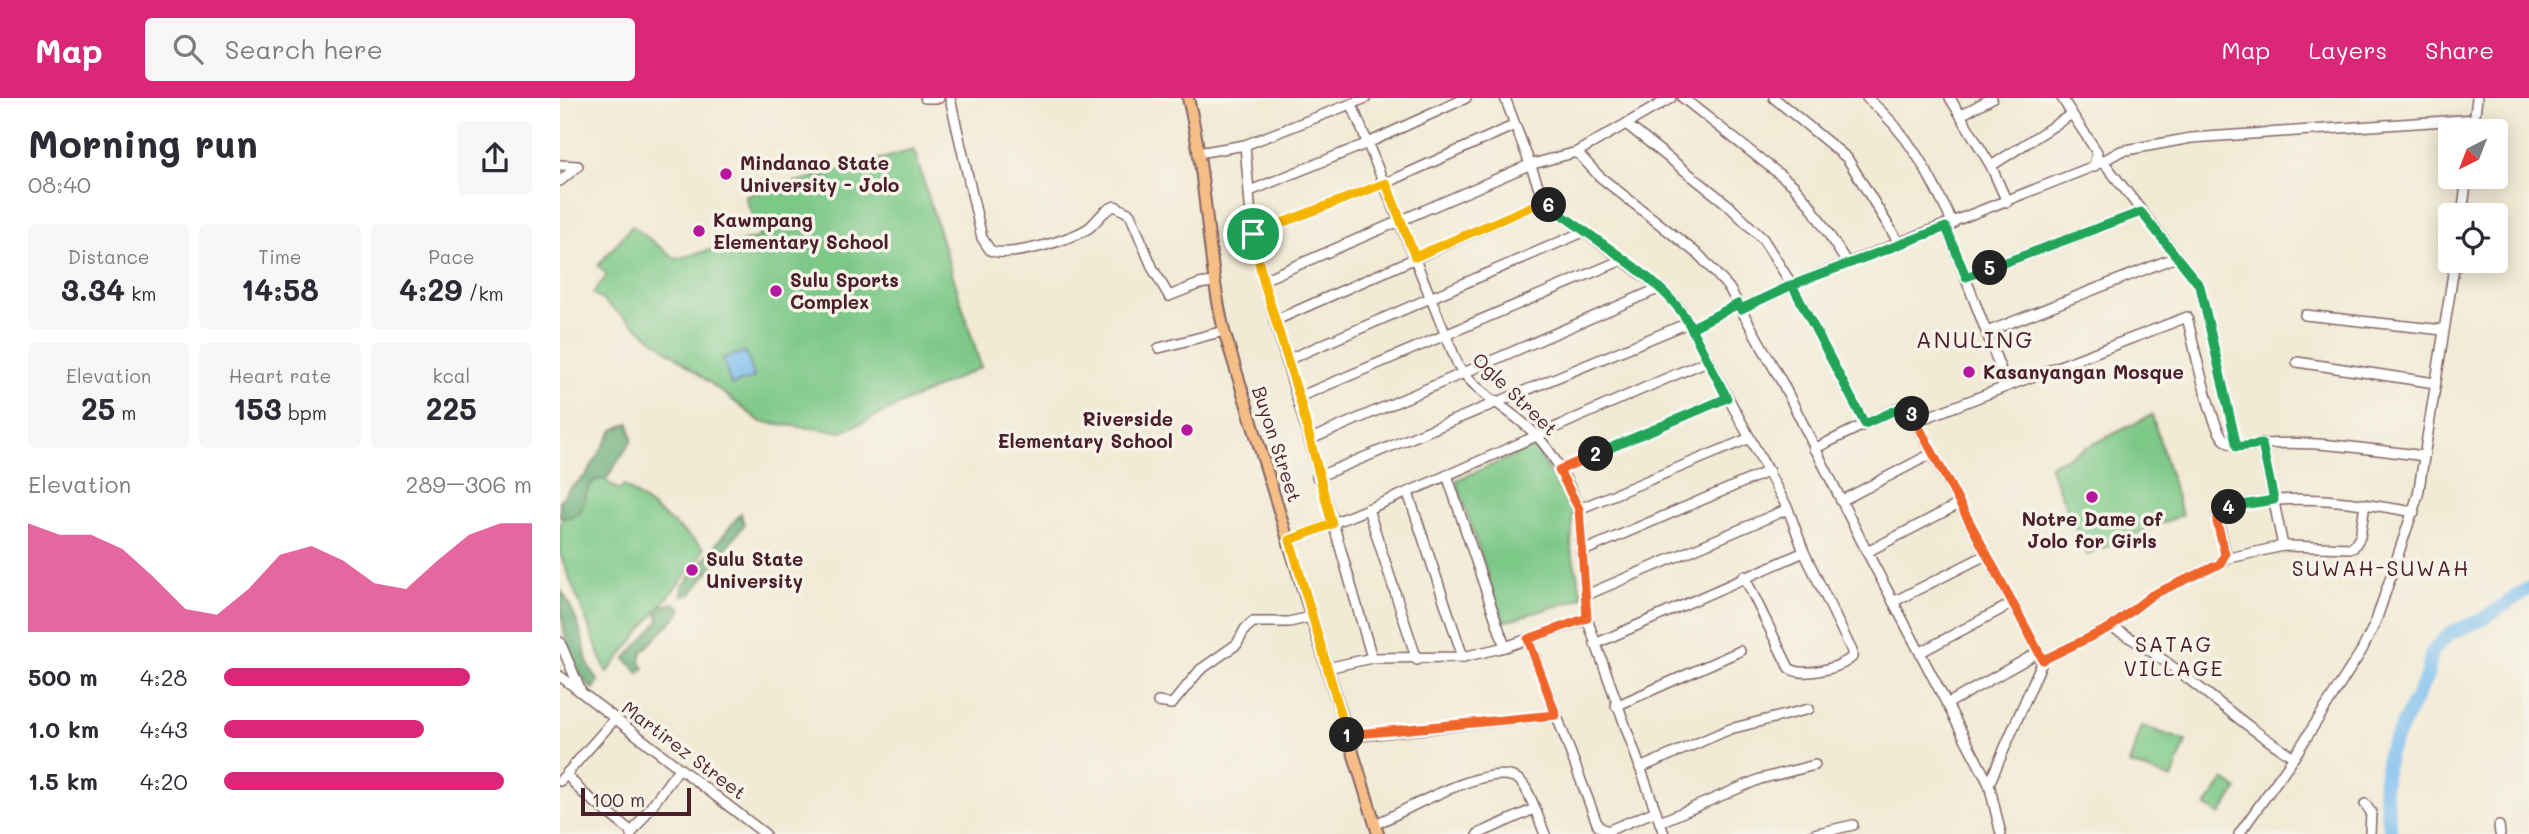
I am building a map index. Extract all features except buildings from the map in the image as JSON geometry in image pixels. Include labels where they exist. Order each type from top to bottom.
[{"type":"main road","name":"Buyon Street","points":[[1188,98],[1199,153],[1213,282],[1224,331],[1377,829]]},
{"type":"street","points":[[925,98],[939,98]]},
{"type":"street","points":[[950,98],[982,238],[990,250],[1007,253],[1072,235],[1089,228],[1105,210],[1115,206],[1130,214],[1153,269],[1169,296],[1199,284],[1213,282]]},
{"type":"street","points":[[1199,153],[1245,145],[1366,98]]},
{"type":"street","points":[[1250,191],[1368,143],[1466,98]]},
{"type":"street","points":[[1505,98],[1544,201],[1660,288],[1690,325],[1788,509],[1804,552],[1852,651],[1852,657],[1845,663],[1802,673],[1789,668],[1744,576]]},
{"type":"street","points":[[1263,280],[1529,165],[1577,152],[1671,98]]},
{"type":"street","points":[[1683,98],[1802,195],[1847,263]]},
{"type":"street","points":[[1774,98],[1847,158],[1899,243]]},
{"type":"street","points":[[1867,98],[1903,132],[1930,175],[2007,386]]},
{"type":"street","points":[[1950,98],[1992,166],[2007,202]]},
{"type":"street","points":[[1961,115],[1992,98]]},
{"type":"street","points":[[2063,98],[2096,152],[2098,163],[2200,286],[2237,447]]},
{"type":"street","points":[[2475,119],[2477,98]]},
{"type":"street","name":"Ogle Street","points":[[1352,105],[1464,374],[1535,434],[1559,470],[1579,509],[1587,618],[1616,706],[1664,834]]},
{"type":"street","points":[[1992,166],[2072,114]]},
{"type":"street","points":[[1317,477],[1690,325],[2007,202],[2121,151],[2191,138],[2438,121]]},
{"type":"street","points":[[1626,124],[1741,216],[1763,239],[1792,285],[1865,424]]},
{"type":"street","points":[[1253,234],[1386,183],[1514,125]]},
{"type":"street","points":[[1245,145],[1253,234],[1263,280],[1311,439],[1317,477],[1372,658]]},
{"type":"street","points":[[1577,152],[1607,183],[1706,261],[1720,276],[1740,307],[1783,384],[1893,603],[1989,784],[2001,834]]},
{"type":"street","points":[[560,165],[578,166],[560,181]]},
{"type":"street","points":[[1274,321],[1544,201]]},
{"type":"street","points":[[1966,277],[2141,212]]},
{"type":"street","points":[[1287,360],[1431,295],[1583,232]]},
{"type":"street","points":[[1987,332],[2176,257]]},
{"type":"street","points":[[1299,397],[1622,260]]},
{"type":"street","points":[[2239,834],[2294,757],[2371,634],[2414,512],[2453,273]]},
{"type":"street","points":[[1311,439],[1660,288]]},
{"type":"street","points":[[2305,315],[2444,330]]},
{"type":"street","points":[[1917,421],[2187,317],[2217,428],[2224,439],[2237,447],[2262,444],[2343,445],[2424,456]]},
{"type":"street","points":[[1159,348],[1224,331]]},
{"type":"street","points":[[1290,540],[1408,493],[1535,434],[1707,361]]},
{"type":"street","points":[[2297,362],[2435,383]]},
{"type":"street","points":[[1559,470],[1727,398]]},
{"type":"street","points":[[1814,449],[1902,407],[1909,410],[2041,656]]},
{"type":"street","points":[[1579,509],[1749,438]]},
{"type":"street","points":[[2262,444],[2283,546]]},
{"type":"street","points":[[1841,501],[1933,453]]},
{"type":"street","points":[[1581,552],[1769,471]]},
{"type":"street","points":[[1447,475],[1505,647]]},
{"type":"street","points":[[1408,493],[1463,657]]},
{"type":"street","points":[[2225,558],[2217,517],[2220,510],[2274,500],[2365,503],[2414,512]]},
{"type":"street","points":[[1947,704],[2041,656],[2111,627],[2152,595],[2217,565],[2225,558],[2283,546],[2353,548],[2360,537],[2365,503]]},
{"type":"street","points":[[1867,552],[1959,504]]},
{"type":"street","points":[[1368,509],[1417,660]]},
{"type":"street","points":[[1584,596],[1788,509]]},
{"type":"street","points":[[1595,644],[1744,576],[1804,552]]},
{"type":"street","points":[[1893,603],[1986,555]]},
{"type":"street","points":[[1921,652],[2011,604]]},
{"type":"street","points":[[1158,702],[1172,704],[1178,700],[1200,670],[1237,644],[1245,629],[1254,622],[1289,622],[1311,617]]},
{"type":"street","points":[[1327,668],[1372,658],[1417,660],[1463,657],[1505,647],[1587,618]]},
{"type":"street","points":[[2111,627],[2161,656],[2234,715],[2294,757]]},
{"type":"street","points":[[1528,639],[1600,829],[1607,831],[1656,811]]},
{"type":"street","points":[[560,642],[571,674],[582,694]]},
{"type":"street","points":[[1616,706],[1740,651]]},
{"type":"street","points":[[1989,784],[2041,656]]},
{"type":"street","points":[[560,666],[571,674]]},
{"type":"street","name":"Martirez Street","points":[[560,676],[678,770],[765,834]]},
{"type":"street","points":[[1640,768],[1730,729],[1809,709]]},
{"type":"street","points":[[1348,737],[1556,715]]},
{"type":"street","points":[[614,720],[563,777],[631,833],[678,770]]},
{"type":"street","points":[[1660,822],[1759,779],[1815,765]]},
{"type":"street","points":[[1377,829],[1449,789],[1491,777],[1511,776],[1522,782],[1545,834]]},
{"type":"street","points":[[2365,804],[2371,812],[2370,834]]},
{"type":"street","points":[[1478,834],[1534,809]]},
{"type":"street","points":[[1814,834],[1853,825]]},
{"type":"green space","name":"Sulu Sports Complex","points":[[914,150],[981,367],[842,432],[761,422],[593,293],[607,275],[598,266],[632,226],[676,259],[760,237],[745,196]]},
{"type":"green space","points":[[2152,415],[2182,515],[2087,555],[2049,466]]},
{"type":"green space","points":[[629,423],[632,440],[607,478],[594,481],[588,489],[581,511],[571,517],[560,517],[560,501],[568,490],[586,475],[613,430]]},
{"type":"green space","points":[[1535,447],[1573,513],[1571,550],[1583,598],[1503,622],[1456,480]]},
{"type":"green space","points":[[598,475],[619,490],[624,485],[704,548],[700,557],[607,673],[560,554],[560,523]]},
{"type":"green space","points":[[741,513],[744,525],[691,594],[683,596],[682,587]]},
{"type":"green space","points":[[560,589],[581,633],[588,664],[598,680],[595,688],[592,689],[584,679],[571,656],[564,629]]},
{"type":"green space","points":[[674,603],[680,607],[681,612],[642,652],[640,662],[644,668],[639,673],[625,659],[659,621],[657,611],[661,606]]},
{"type":"green space","points":[[2142,726],[2186,741],[2172,779],[2129,764]]},
{"type":"green space","points":[[2224,780],[2237,789],[2220,815],[2206,806]]},
{"type":"water","points":[[746,352],[754,378],[731,385],[723,358]]},
{"type":"waterway","points":[[2391,834],[2384,787],[2388,754],[2427,676],[2432,652],[2450,633],[2483,619],[2529,588]]},
{"type":"place","name":"Mindanao State University - Jolo","points":[[726,174]]},
{"type":"place","name":"Kawmpang Elementary School","points":[[699,231]]},
{"type":"place","name":"Sulu Sports Complex","points":[[776,291]]},
{"type":"place","name":"Kasanyangan Mosque","points":[[1969,372]]},
{"type":"place","name":"Riverside Elementary School","points":[[1187,430]]},
{"type":"place","name":"Notre Dame of Jolo for Girls","points":[[2092,497]]},
{"type":"place","name":"Sulu State University","points":[[692,570]]},
{"type":"district","name":"ANULING","points":[[1975,340]]},
{"type":"district","name":"SUWAH-SUWAH","points":[[2381,569]]},
{"type":"district","name":"SATAG VILLAGE","points":[[2174,657]]},
{"type":"route","points":[[1253,234],[1274,321],[1299,397],[1311,439],[1317,477],[1332,524],[1290,540],[1348,737],[1556,715],[1528,639],[1587,618],[1579,509],[1559,470],[1727,398],[1691,328],[1738,304],[1741,309],[1792,285],[1865,424],[1902,407],[1911,412],[2043,660],[2111,627],[2164,588],[2220,564],[2225,558],[2217,522],[2220,510],[2274,500],[2262,444],[2237,447],[2200,286],[2141,212],[1966,277],[1946,227],[1792,285],[1741,309],[1738,304],[1691,328],[1681,310],[1660,288],[1544,201],[1415,257],[1386,183],[1253,234]]}]
